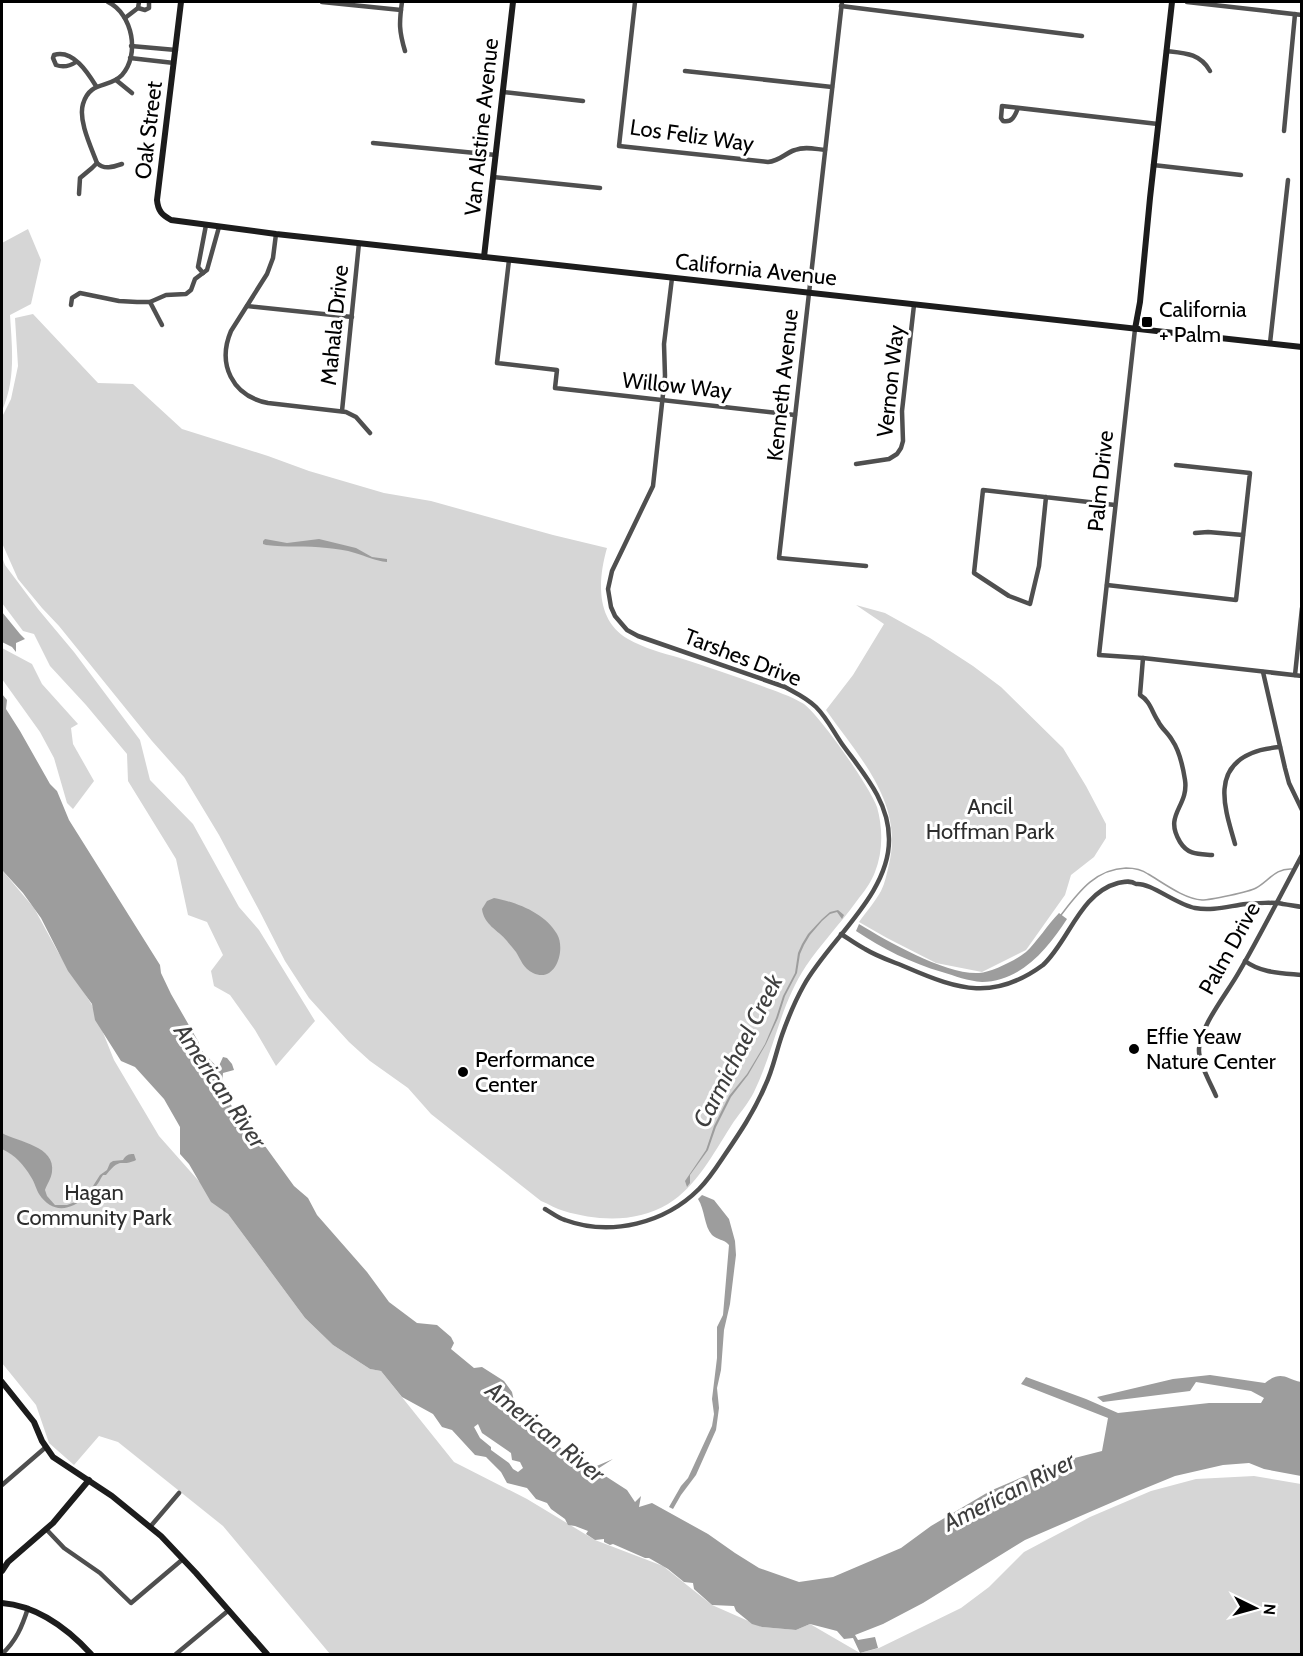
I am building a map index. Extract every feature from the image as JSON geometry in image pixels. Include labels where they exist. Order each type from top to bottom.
[{"type":"street","points":[[108,2],[118,8],[130,29],[130,57],[127,68],[116,80],[96,86],[85,99],[81,114],[100,167],[106,168],[122,164]]},
{"type":"street","points":[[125,18],[138,4],[145,9],[148,8],[149,2]]},
{"type":"street","name":"Oak Street","points":[[181,2],[158,208],[162,215],[171,220],[206,225]]},
{"type":"street","points":[[322,2],[401,10]]},
{"type":"street","points":[[402,2],[400,33],[405,51]]},
{"type":"street","name":"Van Alstine Avenue","points":[[484,257],[513,2]]},
{"type":"street","name":"Los Feliz Way","points":[[635,2],[619,146],[768,162],[779,160],[797,149],[825,150]]},
{"type":"street","name":"Palm Drive","points":[[1172,2],[1140,302],[1098,656],[1143,658],[1302,676]]},
{"type":"street","points":[[1187,2],[1302,15]]},
{"type":"street","points":[[842,4],[1082,36]]},
{"type":"street","name":"Kenneth Avenue","points":[[842,4],[779,558],[866,566]]},
{"type":"street","points":[[1284,131],[1295,14]]},
{"type":"street","points":[[131,46],[176,50]]},
{"type":"street","points":[[156,60],[157,48]]},
{"type":"street","points":[[1166,51],[1194,55],[1204,62],[1210,71]]},
{"type":"street","points":[[76,62],[60,67],[56,65],[53,58],[58,53],[64,53],[76,62],[87,71],[96,86]]},
{"type":"street","points":[[130,57],[174,63]]},
{"type":"street","points":[[685,71],[832,87]]},
{"type":"street","points":[[116,80],[132,93]]},
{"type":"street","points":[[503,92],[583,101]]},
{"type":"street","points":[[1018,108],[1158,124]]},
{"type":"street","points":[[373,142],[496,155]]},
{"type":"street","points":[[79,194],[80,178],[97,163]]},
{"type":"street","points":[[1153,165],[1241,175]]},
{"type":"street","points":[[493,177],[600,188]]},
{"type":"street","points":[[1270,343],[1288,180]]},
{"type":"street","points":[[203,273],[198,267],[206,225]]},
{"type":"street","name":"California Avenue","points":[[206,225],[1302,347]]},
{"type":"street","points":[[70,305],[72,298],[80,293],[119,301],[150,302],[166,295],[186,294],[191,290],[195,279],[207,270],[210,264],[219,227]]},
{"type":"street","points":[[276,234],[271,267],[231,331],[226,348],[226,361],[235,384],[252,398],[264,402],[342,411],[356,417],[370,433]]},
{"type":"street","name":"Mahala Drive","points":[[342,411],[359,243]]},
{"type":"street","name":"Willow Way","points":[[509,260],[498,363],[557,370],[555,388],[795,415]]},
{"type":"street","name":"Tarshes Drive","points":[[545,1209],[563,1220],[578,1224],[623,1226],[666,1213],[699,1189],[712,1174],[756,1107],[774,1065],[781,1037],[795,1003],[813,971],[878,884],[888,856],[889,839],[886,814],[878,795],[829,723],[807,699],[785,687],[632,633],[620,623],[611,607],[608,589],[612,571],[653,486],[663,400],[666,365],[664,344],[672,278]]},
{"type":"street","points":[[150,302],[162,325]]},
{"type":"street","name":"Vernon Way","points":[[856,464],[889,459],[901,448],[902,411],[914,304]]},
{"type":"street","points":[[248,306],[352,316]]},
{"type":"street","points":[[1107,585],[1236,600],[1250,473],[1176,465]]},
{"type":"street","points":[[1046,497],[1039,566],[1030,604],[1009,596],[974,573],[983,490],[1046,497],[1115,505]]},
{"type":"street","points":[[1195,533],[1244,535]]},
{"type":"street","points":[[1295,675],[1302,608]]},
{"type":"street","points":[[1143,658],[1140,695],[1146,699],[1158,723],[1174,742],[1185,781],[1184,798],[1174,819],[1174,830],[1188,852],[1212,855]]},
{"type":"street","points":[[1263,672],[1289,783],[1302,810]]},
{"type":"street","points":[[1235,844],[1224,804],[1226,780],[1234,766],[1246,756],[1280,747]]},
{"type":"street","name":"Palm Drive","points":[[1216,1096],[1201,1061],[1199,1050],[1201,1038],[1302,855]]},
{"type":"street","points":[[842,934],[866,950],[937,981],[962,988],[994,988],[1020,980],[1043,965],[1093,898],[1111,885],[1132,882],[1140,884],[1185,906],[1197,908],[1211,909],[1245,904],[1282,903],[1302,907]]},
{"type":"street","points":[[1245,961],[1264,971],[1302,975]]},
{"type":"street","points":[[2,1383],[34,1422],[46,1447],[57,1460],[112,1496],[150,1527],[183,1559],[267,1654]]},
{"type":"street","points":[[2,1485],[46,1447]]},
{"type":"street","points":[[2,1571],[8,1562],[65,1510],[89,1480]]},
{"type":"street","points":[[150,1527],[179,1493]]},
{"type":"street","points":[[46,1529],[64,1548],[106,1578],[130,1603],[183,1559]]},
{"type":"street","points":[[2,1603],[28,1608],[61,1627],[91,1654]]},
{"type":"street","points":[[2,1654],[19,1634],[28,1608]]},
{"type":"street","points":[[176,1654],[228,1610]]},
{"type":"green space","points":[[28,229],[41,260],[31,304],[10,315],[11,375],[2,411],[2,243]]},
{"type":"green space","points":[[33,314],[98,383],[133,384],[182,429],[384,493],[431,501],[607,548],[602,573],[602,598],[604,610],[617,631],[647,648],[732,675],[794,699],[812,711],[833,737],[865,784],[877,807],[881,840],[878,864],[867,888],[812,958],[797,981],[752,1096],[704,1169],[678,1197],[643,1215],[617,1218],[590,1217],[561,1210],[541,1201],[431,1114],[408,1088],[370,1061],[349,1042],[309,998],[285,961],[219,835],[184,777],[18,579],[2,543],[2,417],[11,399],[18,366],[15,318]]},
{"type":"green space","points":[[2,557],[5,565],[38,609],[74,652],[140,740],[150,780],[193,824],[239,907],[259,930],[315,1021],[276,1066],[255,1030],[230,995],[214,986],[211,971],[223,955],[207,922],[188,915],[176,859],[128,781],[127,754],[50,666],[34,634],[23,631],[2,603]]},
{"type":"green space","name":"Ancil Hoffman Park","points":[[856,605],[885,613],[930,638],[1001,687],[1063,748],[1106,824],[1106,838],[1094,857],[1071,875],[1065,895],[1026,950],[982,972],[936,963],[859,922],[882,888],[892,842],[890,821],[876,782],[826,710],[853,675],[884,624]]},
{"type":"green space","points":[[2,648],[32,664],[42,684],[78,724],[71,728],[73,744],[94,781],[73,809],[67,803],[54,758],[40,732],[2,679]]},
{"type":"green space","name":"Hagan Community Park","points":[[2,870],[34,908],[58,952],[92,1005],[114,1060],[159,1136],[228,1214],[305,1318],[333,1345],[370,1369],[381,1371],[454,1462],[527,1499],[595,1540],[663,1566],[712,1605],[762,1627],[796,1630],[810,1624],[860,1653],[879,1648],[961,1608],[989,1587],[1024,1552],[1090,1517],[1151,1491],[1196,1479],[1254,1476],[1301,1484],[1301,1654],[330,1654],[223,1526],[118,1442],[99,1436],[74,1465],[49,1443],[36,1405],[2,1363]]},
{"type":"water","points":[[265,539],[287,543],[319,539],[356,548],[372,557],[387,559],[387,562],[337,549],[266,545],[263,544]]},
{"type":"water","points":[[2,612],[25,639],[16,643],[16,652],[2,642]]},
{"type":"water","name":"American River","points":[[2,694],[7,700],[6,709],[50,784],[57,791],[69,820],[160,965],[161,973],[171,994],[202,1051],[218,1068],[223,1057],[232,1064],[234,1070],[223,1073],[222,1083],[229,1087],[227,1099],[240,1118],[257,1135],[294,1186],[308,1198],[317,1215],[367,1272],[389,1302],[417,1323],[437,1325],[451,1337],[454,1343],[451,1349],[474,1368],[482,1367],[504,1381],[512,1392],[514,1401],[522,1408],[535,1428],[544,1432],[567,1454],[590,1463],[592,1468],[613,1459],[596,1470],[627,1490],[635,1502],[641,1496],[639,1507],[652,1503],[708,1534],[759,1568],[799,1582],[833,1577],[901,1548],[931,1526],[990,1491],[1055,1463],[1102,1451],[1108,1418],[1021,1384],[1026,1377],[1118,1413],[1209,1403],[1261,1403],[1264,1398],[1251,1391],[1196,1382],[1190,1391],[1103,1402],[1097,1397],[1173,1379],[1210,1375],[1265,1383],[1275,1377],[1283,1376],[1301,1382],[1301,1476],[1264,1469],[1249,1463],[1223,1465],[1175,1476],[1025,1540],[923,1603],[883,1624],[855,1635],[858,1640],[875,1637],[878,1648],[860,1653],[853,1638],[844,1639],[837,1631],[810,1624],[796,1630],[752,1624],[736,1611],[734,1606],[712,1605],[694,1589],[693,1583],[684,1582],[649,1558],[613,1544],[610,1545],[604,1542],[604,1539],[595,1540],[586,1534],[588,1531],[568,1525],[565,1519],[551,1509],[547,1503],[536,1499],[527,1488],[507,1483],[501,1472],[486,1457],[475,1455],[452,1430],[442,1427],[433,1414],[402,1397],[381,1371],[370,1369],[333,1345],[305,1318],[228,1214],[211,1202],[189,1164],[180,1154],[180,1127],[164,1099],[135,1067],[121,1061],[95,1020],[92,1004],[68,971],[41,918],[2,870]],"holes":[[[478,1424],[482,1433],[511,1453],[512,1460],[520,1462],[523,1468],[518,1472],[513,1469],[509,1463],[491,1450],[474,1427]]]},
{"type":"water","points":[[494,898],[511,902],[538,914],[557,934],[559,956],[557,963],[548,974],[541,975],[527,969],[507,941],[485,919],[482,909],[487,901]]},
{"type":"water","name":"Carmichael Creek","points":[[838,910],[844,915],[842,919],[837,912],[830,914],[810,935],[804,945],[797,973],[766,1044],[748,1075],[731,1097],[716,1127],[708,1150],[690,1175],[690,1183],[687,1187],[685,1181],[706,1150],[714,1126],[729,1096],[747,1074],[765,1044],[783,996],[795,973],[802,944],[822,919],[830,912]]},
{"type":"water","points":[[1059,913],[1067,919],[1042,952],[1032,961],[1009,976],[982,982],[972,981],[908,960],[856,931],[859,924],[901,948],[934,963],[950,969],[979,973],[1004,965],[1026,952]]},
{"type":"water","points":[[2,1133],[34,1146],[48,1156],[52,1163],[52,1172],[45,1190],[55,1205],[67,1205],[78,1201],[113,1161],[123,1160],[127,1155],[132,1154],[136,1160],[115,1165],[106,1175],[103,1175],[90,1192],[74,1205],[56,1207],[50,1205],[39,1194],[22,1164],[2,1149]]},
{"type":"water","points":[[702,1195],[714,1200],[729,1219],[736,1255],[717,1388],[719,1408],[716,1430],[696,1475],[673,1509],[669,1507],[688,1478],[712,1426],[714,1414],[712,1399],[717,1358],[717,1327],[723,1315],[729,1245],[714,1237],[709,1231],[698,1199]]},
{"type":"waterway","name":"Carmichael Creek","points":[[1061,915],[1088,884],[1115,869],[1140,870],[1181,893],[1202,900],[1252,890],[1277,873],[1292,869]]},
{"type":"place","name":"California + Palm","points":[[1147,322]]},
{"type":"place","name":"Effie Yeaw Nature Center","points":[[1134,1049]]},
{"type":"place","name":"Performance Center","points":[[463,1072]]}]
